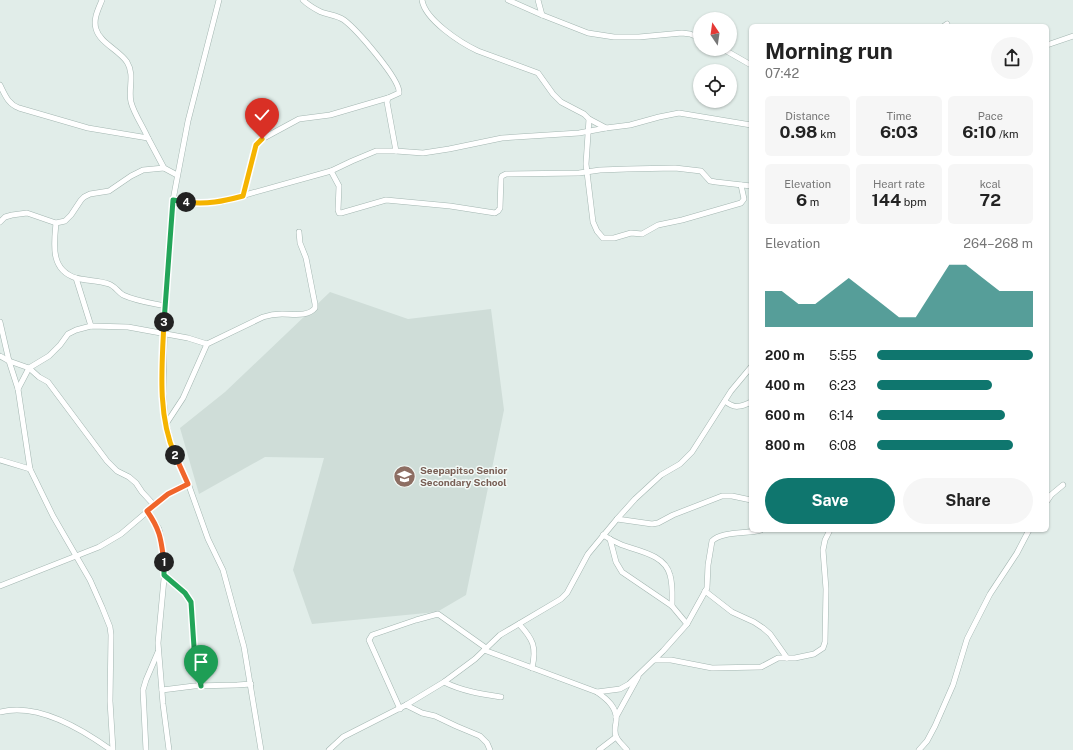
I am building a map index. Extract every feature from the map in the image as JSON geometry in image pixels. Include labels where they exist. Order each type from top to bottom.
[{"type":"street","points":[[102,0],[95,17],[96,31],[104,41],[119,52],[128,64],[131,74],[131,101],[164,168],[177,175]]},
{"type":"street","points":[[219,0],[188,121],[173,200],[165,306],[163,394],[166,424],[173,450],[188,484],[208,539],[223,570],[244,647],[261,750]]},
{"type":"street","points":[[243,196],[256,145],[262,139],[298,119],[330,115],[388,98],[399,93],[399,87],[390,74],[370,48],[345,21],[339,17],[321,12],[308,5],[304,0]]},
{"type":"street","points":[[422,0],[423,5],[431,16],[454,37],[478,51],[538,73],[557,99],[606,128]]},
{"type":"street","points":[[508,0],[588,33],[614,37],[639,37],[682,33],[693,35]]},
{"type":"street","points":[[538,0],[542,15]]},
{"type":"street","points":[[1049,44],[1073,36]]},
{"type":"street","points":[[735,56],[749,64]]},
{"type":"street","points":[[0,85],[12,106],[88,128],[148,138]]},
{"type":"street","points":[[388,98],[387,102],[396,150]]},
{"type":"street","points":[[173,200],[188,203],[208,204],[220,202],[331,171],[376,151],[396,150],[423,153],[502,138],[580,133],[630,125],[660,116],[680,113],[749,124]]},
{"type":"street","points":[[589,118],[586,157],[593,222],[597,231],[603,238],[610,238],[631,233],[642,234],[658,225],[682,220],[741,203],[744,199],[741,185]]},
{"type":"street","points":[[0,222],[5,217],[27,213],[56,223],[65,221],[84,197],[90,194],[109,191],[131,176],[144,170],[164,168]]},
{"type":"street","points":[[331,171],[339,186],[339,213],[386,200],[450,206],[495,213],[500,208],[501,178],[503,175],[627,169],[687,169],[701,171],[710,180],[716,182],[749,186]]},
{"type":"street","points":[[56,223],[54,243],[60,268],[64,272],[76,278],[111,284],[122,294],[148,303],[165,306]]},
{"type":"street","points":[[166,424],[183,398],[207,344],[262,317],[272,315],[302,314],[313,311],[315,304],[306,258],[300,243],[299,232]]},
{"type":"street","points":[[76,278],[91,326]]},
{"type":"street","points":[[0,322],[18,389],[30,469],[53,516],[77,556],[102,607],[110,631],[112,750]]},
{"type":"street","points":[[18,389],[29,368],[48,356],[60,345],[68,334],[91,326],[128,327],[188,338],[207,344]]},
{"type":"street","points":[[0,356],[29,368],[39,377],[48,382],[107,461],[117,471],[129,477],[136,483],[154,505]]},
{"type":"street","points":[[330,750],[343,737],[400,709],[444,682],[475,658],[500,635],[561,599],[567,593],[582,563],[617,518],[661,475],[680,464],[692,452],[725,401],[749,369]]},
{"type":"street","points":[[725,401],[736,407],[749,403]]},
{"type":"street","points":[[0,460],[30,469]]},
{"type":"street","points":[[0,586],[77,556],[86,554],[121,534],[168,494],[188,484]]},
{"type":"street","points":[[1049,498],[1064,485]]},
{"type":"street","points":[[617,518],[652,524],[658,523],[673,515],[722,496],[732,496],[749,500]]},
{"type":"street","points":[[147,511],[155,522],[160,534],[164,575],[159,630],[159,650],[169,750]]},
{"type":"street","points":[[597,692],[620,689],[629,684],[663,651],[687,624],[708,584],[708,565],[712,541],[714,538],[749,532]]},
{"type":"street","points":[[654,660],[671,660],[720,668],[740,666],[761,667],[778,658],[795,658],[814,654],[823,648],[826,589],[823,550],[825,540],[829,532]]},
{"type":"street","points":[[919,750],[927,741],[935,726],[953,685],[967,639],[990,594],[1017,553],[1028,532]]},
{"type":"street","points":[[603,535],[650,554],[666,566],[670,573],[672,606]]},
{"type":"street","points":[[610,539],[616,562],[622,572],[672,606],[687,624]]},
{"type":"street","points":[[164,575],[185,593],[191,602],[194,647],[201,686]]},
{"type":"street","points":[[705,592],[728,608],[763,628],[770,634],[787,658]]},
{"type":"street","points":[[400,709],[369,640],[372,635],[438,614],[485,649],[597,692],[609,702],[616,717]]},
{"type":"street","points":[[519,624],[533,642],[535,656],[532,668]]},
{"type":"street","points":[[146,750],[143,690],[159,650]]},
{"type":"street","points":[[627,750],[616,737],[616,717],[640,674]]},
{"type":"street","points":[[444,682],[472,693],[501,697]]},
{"type":"street","points":[[162,690],[201,686],[251,684]]},
{"type":"street","points":[[406,705],[480,736],[487,743],[490,750]]},
{"type":"street","points":[[0,712],[7,710],[27,710],[50,716],[74,726],[112,750]]},
{"type":"street","points":[[599,750],[616,737]]},
{"type":"shaded area","name":"Seepapitso Senior Secondary School","points":[[330,292],[408,319],[491,309],[504,410],[466,595],[437,612],[312,624],[293,570],[324,458],[265,457],[199,494],[180,428],[225,392]]},
{"type":"place","name":"Seepapitso Senior Secondary School","points":[[405,476]]},
{"type":"route","points":[[201,686],[194,647],[191,602],[185,593],[164,575],[159,529],[147,511],[168,494],[188,484],[173,450],[166,424],[163,394],[165,306],[173,200],[188,203],[208,204],[243,196],[256,145],[262,139]]}]
